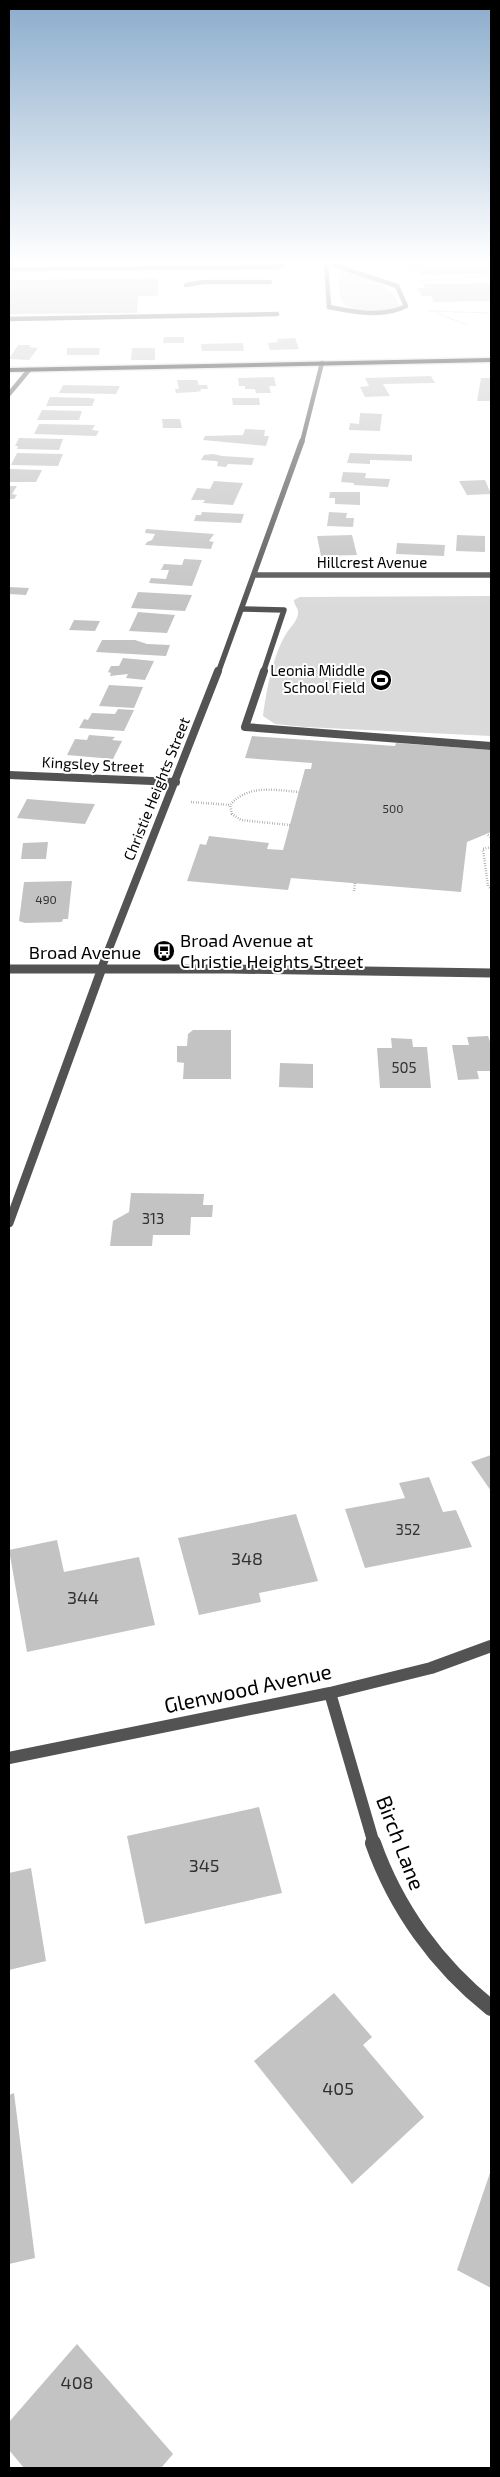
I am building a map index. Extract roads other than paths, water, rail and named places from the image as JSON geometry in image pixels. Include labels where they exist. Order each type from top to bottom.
[{"type":"street","points":[[9,394],[22,379]]},
{"type":"street","name":"Christie Heights Street","points":[[9,1222],[101,969],[176,782],[242,609],[302,441],[318,379]]},
{"type":"street","name":"Hillcrest Avenue","points":[[254,575],[491,575]]},
{"type":"street","points":[[242,609],[284,610],[244,727],[491,746]]},
{"type":"street","name":"Kingsley Street","points":[[9,774],[176,782]]},
{"type":"street","name":"Broad Avenue","points":[[9,969],[491,973]]},
{"type":"street","name":"Glenwood Avenue","points":[[9,1758],[330,1693],[431,1668],[491,1646]]},
{"type":"street","name":"Birch Lane","points":[[330,1693],[371,1838],[396,1896],[437,1956],[477,1998],[491,2008]]},
{"type":"place","name":"Leonia Middle School Field","points":[[381,680]]},
{"type":"place","name":"Broad Avenue at Christie Heights Street","points":[[164,951]]}]
